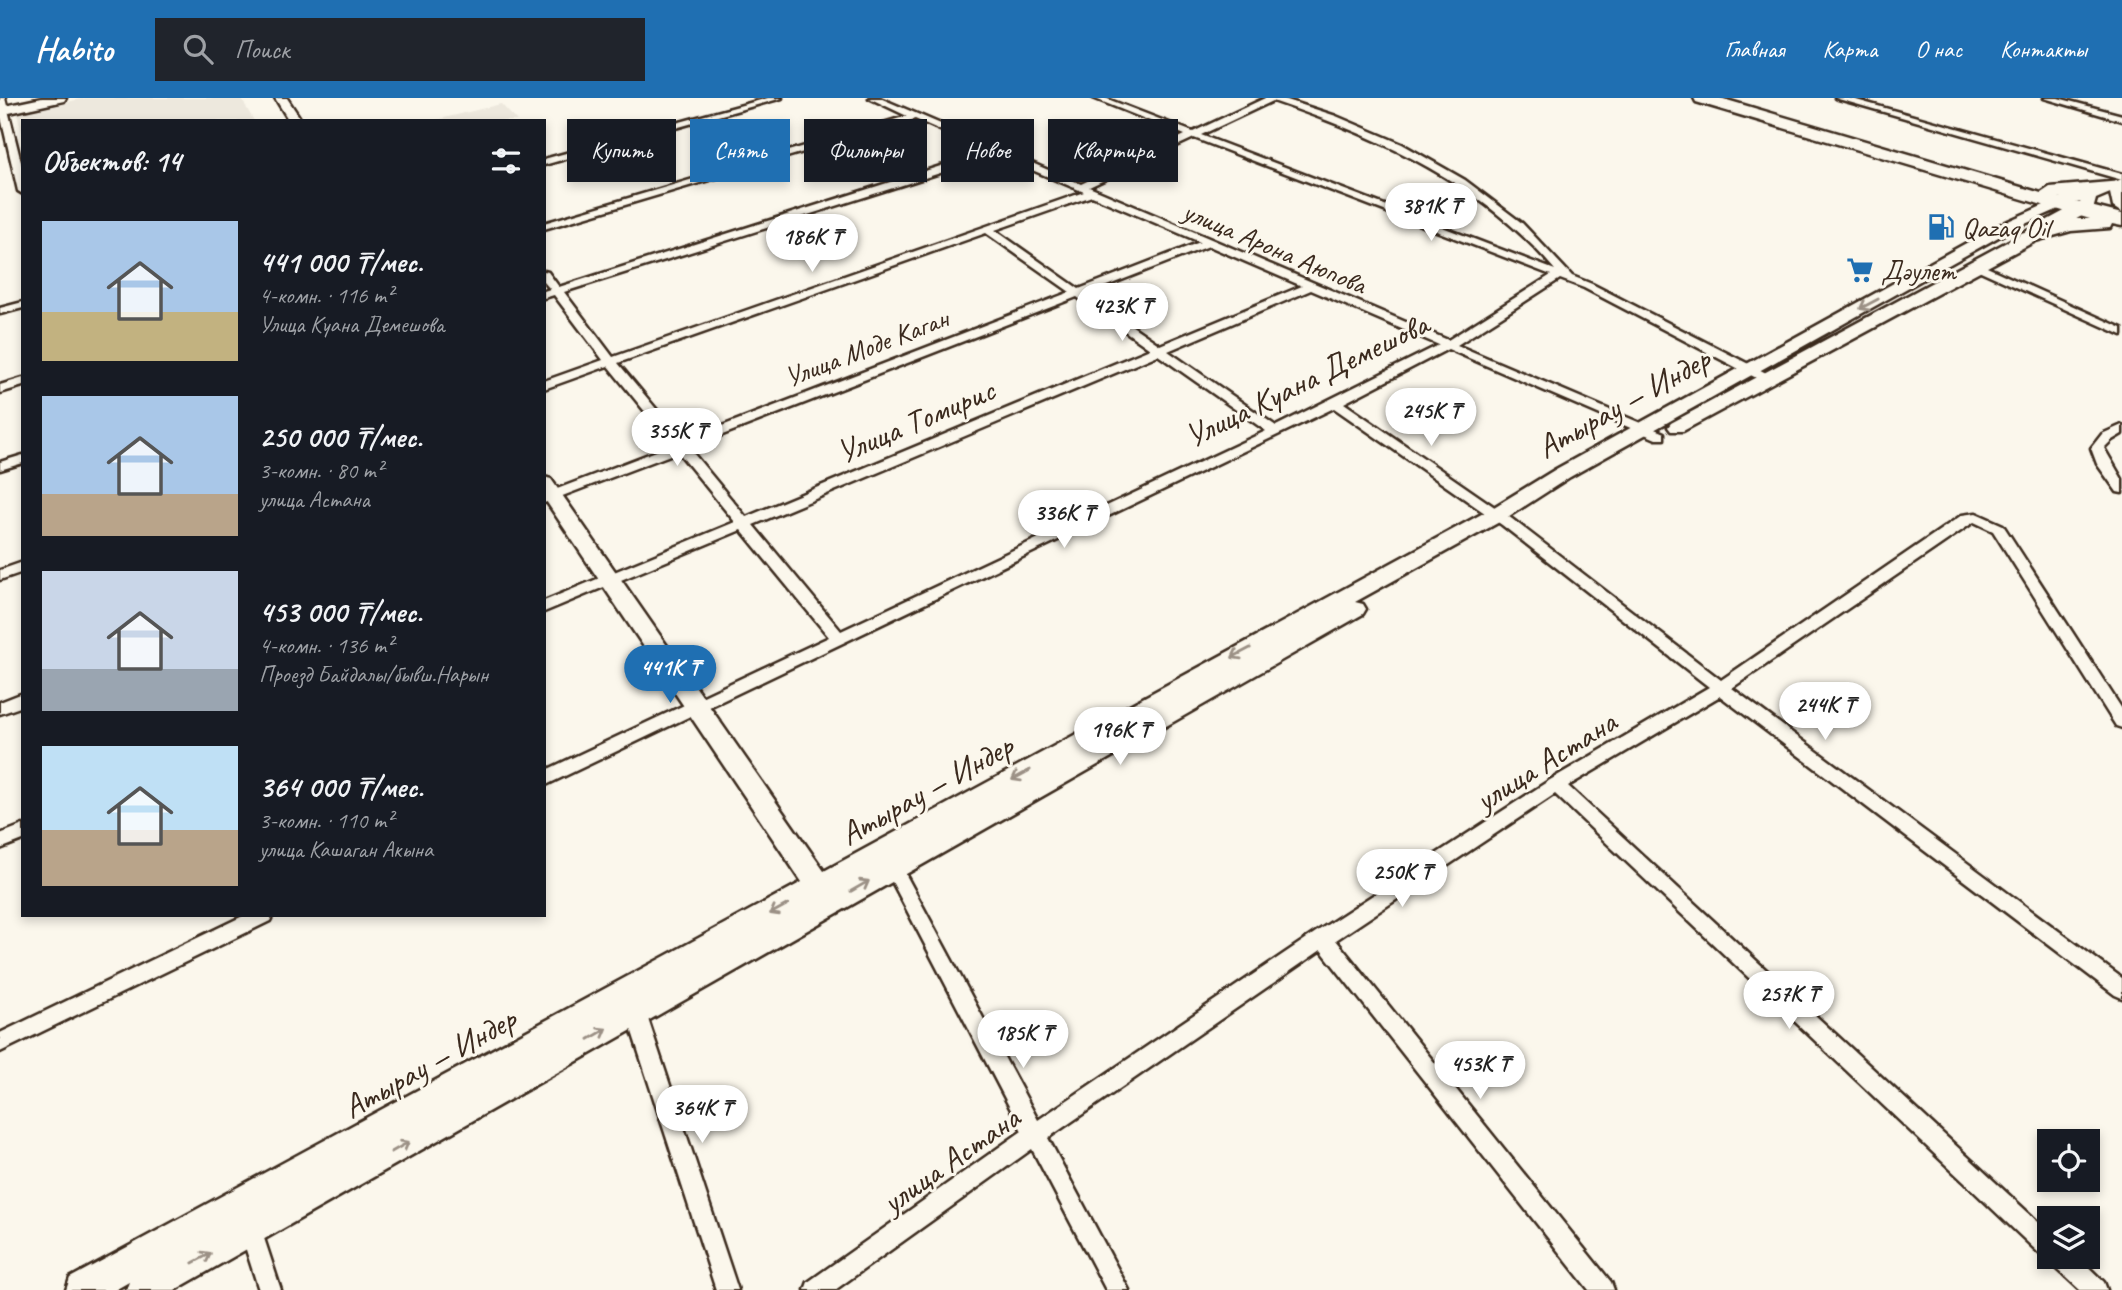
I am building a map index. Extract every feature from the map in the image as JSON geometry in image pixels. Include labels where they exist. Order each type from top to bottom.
[{"type":"highway","points":[[1702,98],[2076,210],[2084,223],[2122,227]]},
{"type":"highway","points":[[1720,98],[2076,210]]},
{"type":"highway","points":[[2003,187],[2026,200],[2076,210],[2121,182]]},
{"type":"highway","points":[[2076,210],[2084,192],[2121,182]]},
{"type":"main road","points":[[2,107],[60,98]]},
{"type":"main road","points":[[281,98],[295,119]]},
{"type":"main road","points":[[2076,210],[2121,182]]},
{"type":"main road","name":"Атырау — Индер","points":[[82,1290],[825,895],[893,867],[1651,432],[1759,374],[1978,266],[2076,210]]},
{"type":"main road","name":"Атырау — Индер","points":[[1759,374],[2004,228],[2076,210]]},
{"type":"main road","points":[[547,493],[610,579],[825,895]]},
{"type":"main road","name":"Атырау — Индер","points":[[142,1290],[636,1013],[825,895],[1143,706],[1502,519]]},
{"type":"street","points":[[546,161],[778,98]]},
{"type":"street","name":"улица Арона Аюпова","points":[[873,98],[941,129]]},
{"type":"street","points":[[1097,98],[1588,286],[1759,374]]},
{"type":"street","points":[[546,384],[987,229],[1086,191],[1272,98],[1334,118],[1443,169],[1513,220],[1564,277]]},
{"type":"street","points":[[1839,98],[2121,182]]},
{"type":"street","points":[[2048,98],[2122,118]]},
{"type":"street","points":[[2,107],[21,183]]},
{"type":"street","points":[[546,225],[914,117]]},
{"type":"street","points":[[546,294],[941,169]]},
{"type":"street","name":"улица Арона Аюпова","points":[[1034,169],[1651,432]]},
{"type":"street","points":[[987,229],[1274,431]]},
{"type":"street","name":"Улица Моде Каган","points":[[547,493],[682,446],[1207,243]]},
{"type":"street","points":[[1978,266],[2122,332]]},
{"type":"street","points":[[546,276],[611,362],[838,638]]},
{"type":"street","name":"Улица Куана Демешова","points":[[546,778],[1335,402],[1450,344],[1564,277]]},
{"type":"street","name":"Улица Томирис","points":[[546,606],[1310,287]]},
{"type":"street","points":[[0,311],[21,306]]},
{"type":"street","points":[[0,388],[21,383]]},
{"type":"street","points":[[1335,402],[1502,519],[1721,688],[2122,989]]},
{"type":"street","points":[[2122,429],[2107,437],[2097,447],[2104,464],[2122,489]]},
{"type":"street","points":[[0,466],[21,460]]},
{"type":"street","name":"улица Астана","points":[[816,1290],[1034,1135],[1323,938],[1556,785],[1721,688],[1967,518],[1976,517],[1998,527],[2122,722]]},
{"type":"street","points":[[0,575],[21,568]]},
{"type":"street","points":[[0,708],[21,700]]},
{"type":"street","points":[[1556,785],[2037,1236]]},
{"type":"street","points":[[0,842],[21,833]]},
{"type":"street","points":[[893,867],[1118,1290]]},
{"type":"street","points":[[0,1043],[260,917]]},
{"type":"street","points":[[1323,938],[1603,1290]]},
{"type":"street","points":[[636,1013],[727,1290]]},
{"type":"street","points":[[251,1231],[270,1290]]},
{"type":"street","points":[[2074,1269],[2096,1290]]},
{"type":"shaded area","points":[[85,98],[241,98],[253,119],[21,119],[21,128],[17,113]]},
{"type":"shaded area","points":[[501,104],[515,119],[440,119]]},
{"type":"place","name":"Qazaq Oil","points":[[1941,227]]},
{"type":"place","name":"Дәулет","points":[[1860,270]]}]
